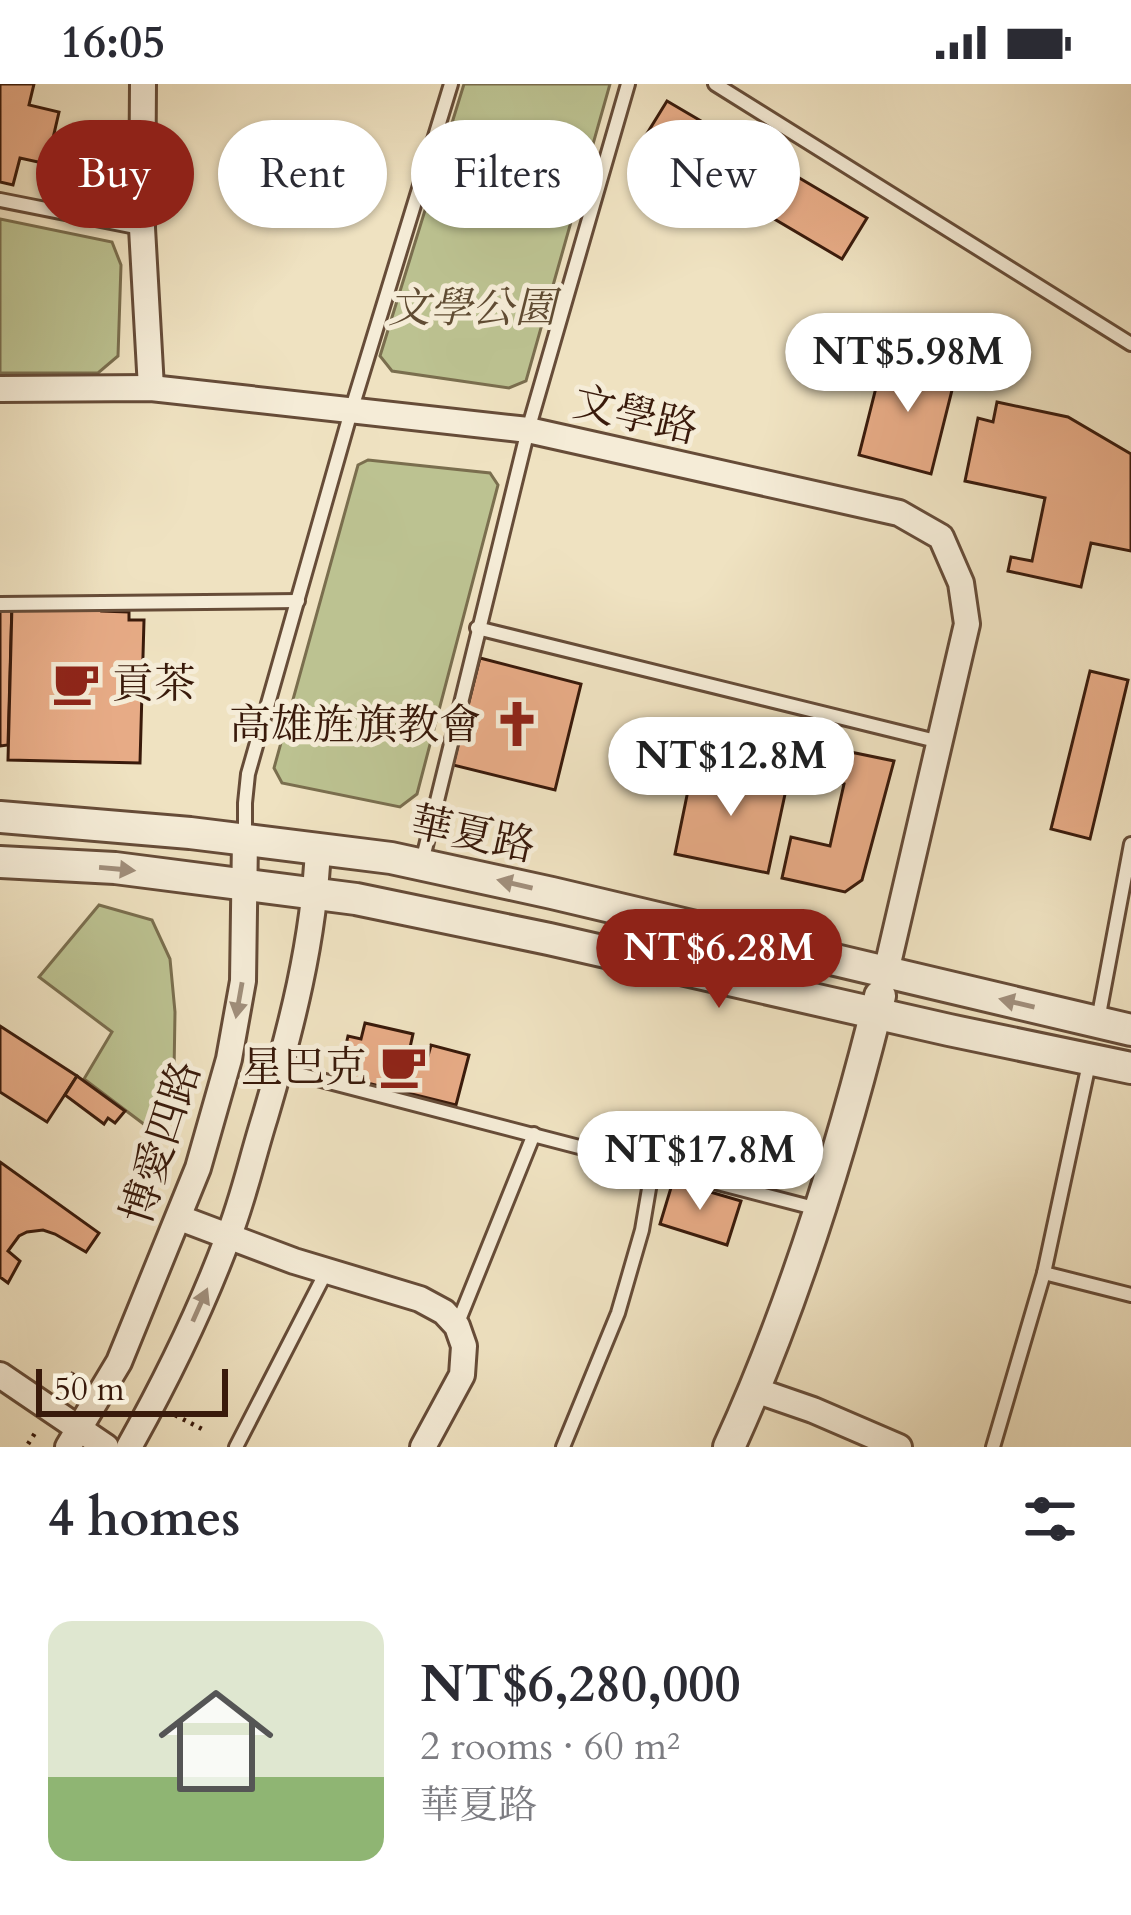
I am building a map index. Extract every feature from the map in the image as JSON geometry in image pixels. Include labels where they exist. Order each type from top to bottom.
[{"type":"street","points":[[143,84],[143,120]]},
{"type":"street","points":[[142,228],[151,388]]},
{"type":"street","name":"文學路","points":[[0,389],[151,388],[528,430],[899,514],[941,537],[962,584],[967,624],[886,972]]},
{"type":"street","name":"華夏路","points":[[0,817],[245,839],[422,864],[1131,1030]]},
{"type":"street","name":"博愛四路","points":[[74,1438],[119,1362],[180,1218],[229,1060],[243,981],[245,839]]},
{"type":"street","points":[[129,1447],[164,1384],[229,1237],[304,969],[318,848]]},
{"type":"street","name":"華夏路","points":[[0,862],[115,868],[356,898],[1131,1068]]},
{"type":"street","points":[[729,1447],[755,1390],[819,1210],[886,972]]},
{"type":"street","points":[[180,1218],[420,1299],[444,1312],[457,1326],[464,1346],[462,1375],[423,1447]]},
{"type":"street","points":[[0,1375],[74,1438],[106,1447]]},
{"type":"street","points":[[755,1390],[899,1447]]},
{"type":"lane","points":[[245,839],[248,774],[451,84]]},
{"type":"lane","points":[[422,864],[528,430],[628,84]]},
{"type":"lane","points":[[715,84],[1131,344]]},
{"type":"lane","points":[[0,200],[36,207]]},
{"type":"lane","points":[[0,604],[298,601]]},
{"type":"lane","points":[[477,628],[941,742]]},
{"type":"lane","points":[[1098,1022],[1131,844]]},
{"type":"lane","points":[[993,1447],[1044,1273],[1090,1060]]},
{"type":"lane","points":[[279,1069],[819,1210]]},
{"type":"lane","points":[[457,1326],[534,1134]]},
{"type":"lane","points":[[563,1447],[618,1313],[642,1230],[653,1165]]},
{"type":"lane","points":[[236,1447],[327,1271]]},
{"type":"lane","points":[[1044,1273],[1131,1295]]},
{"type":"green space","name":"文學公園","points":[[464,84],[610,84],[600,120],[453,120]]},
{"type":"green space","points":[[0,219],[112,242],[121,265],[118,356],[98,373],[0,373]]},
{"type":"green space","name":"文學公園","points":[[420,228],[569,228],[526,381],[509,388],[392,371],[380,356]]},
{"type":"green space","points":[[368,460],[490,473],[498,485],[417,794],[400,807],[282,783],[274,768],[358,465]]},
{"type":"green space","points":[[99,905],[152,920],[170,959],[174,1073],[161,1137],[84,1079],[112,1032],[39,977]]},
{"type":"building","points":[[0,84],[34,84],[29,105],[59,112],[57,120],[36,120],[36,162],[20,158],[13,185],[0,182]]},
{"type":"building","points":[[667,101],[699,120],[655,120]]},
{"type":"building","points":[[800,178],[867,218],[842,259],[790,228],[800,228]]},
{"type":"building","points":[[884,356],[956,374],[931,474],[859,455]]},
{"type":"building","points":[[997,402],[1068,417],[1131,454],[1131,551],[1091,543],[1081,587],[1008,571],[1011,557],[1032,561],[1045,498],[965,481],[978,418],[993,422]]},
{"type":"building","points":[[0,604],[12,604],[8,745],[0,746]]},
{"type":"building","name":"貢茶","points":[[12,604],[103,606],[102,611],[129,612],[129,620],[144,620],[140,763],[8,760]]},
{"type":"building","name":"高雄旌旗教會","points":[[480,658],[581,684],[555,790],[453,765]]},
{"type":"building","points":[[1090,671],[1128,680],[1090,839],[1051,829]]},
{"type":"building","points":[[797,741],[894,761],[862,880],[845,892],[782,878],[791,837],[830,846],[844,784],[790,772]]},
{"type":"building","points":[[693,766],[787,785],[768,873],[675,854]]},
{"type":"building","name":"星巴克","points":[[365,1023],[413,1034],[409,1052],[428,1056],[431,1045],[469,1055],[456,1105],[339,1076],[348,1036],[361,1039]]},
{"type":"building","points":[[0,1026],[77,1076],[47,1122],[0,1092]]},
{"type":"building","points":[[77,1076],[125,1111],[115,1123],[108,1118],[104,1124],[65,1095]]},
{"type":"building","points":[[0,1162],[99,1233],[86,1252],[55,1234],[27,1232],[8,1251],[20,1261],[8,1283],[0,1277]]},
{"type":"building","points":[[673,1181],[741,1201],[727,1245],[660,1224]]},
{"type":"place","name":"貢茶","points":[[76,683]]},
{"type":"place","name":"高雄旌旗教會","points":[[517,724]]},
{"type":"place","name":"星巴克","points":[[403,1066]]}]
